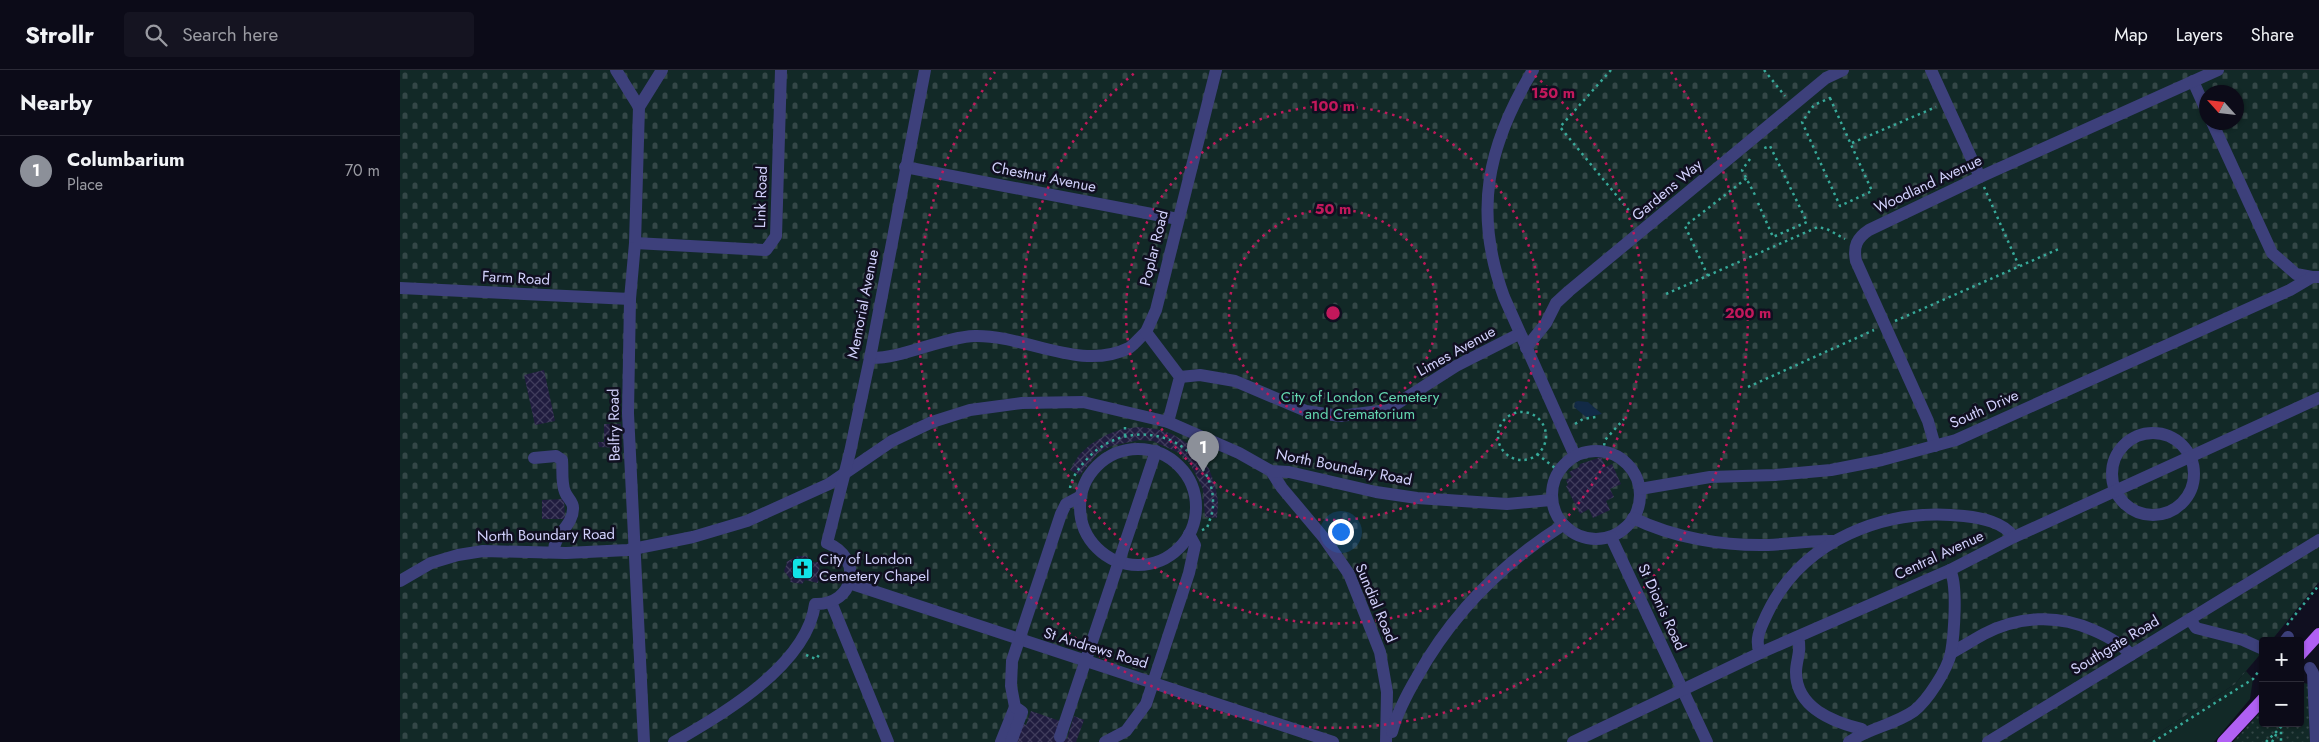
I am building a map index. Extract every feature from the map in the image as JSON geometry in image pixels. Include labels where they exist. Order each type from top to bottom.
[{"type":"main road","points":[[2304,651],[2319,634]]},
{"type":"main road","points":[[2222,742],[2259,704]]},
{"type":"street","points":[[616,70],[639,107]]},
{"type":"street","name":"Belfry Road","points":[[644,742],[628,413],[630,299],[639,107],[662,70]]},
{"type":"street","name":"Link Road","points":[[634,243],[766,250],[776,236],[781,70]]},
{"type":"street","name":"Memorial Avenue","points":[[849,583],[851,575],[847,558],[842,552],[827,543],[845,473],[870,358],[924,70]]},
{"type":"street","name":"Poplar Road","points":[[1146,332],[1156,310],[1216,70]]},
{"type":"street","name":"Limes Avenue","points":[[1180,377],[1200,375],[1235,382],[1306,411],[1340,416],[1387,410],[1456,366],[1523,341],[1496,276],[1487,221],[1489,181],[1498,142],[1513,103],[1533,70]]},
{"type":"street","name":"Gardens Way","points":[[1523,341],[1546,323],[1556,303],[1826,78],[1843,70]]},
{"type":"street","points":[[1931,70],[1980,177]]},
{"type":"street","name":"Woodland Avenue","points":[[1856,245],[1860,236],[1869,230],[1980,177],[2218,70]]},
{"type":"street","points":[[2194,81],[2199,93]]},
{"type":"street","points":[[2216,130],[2272,253],[2296,274],[2316,277]]},
{"type":"street","name":"Chestnut Avenue","points":[[905,167],[1178,219]]},
{"type":"street","points":[[1856,245],[1856,261],[1928,421],[1935,446]]},
{"type":"street","name":"South Drive","points":[[1640,489],[1710,477],[1794,474],[1831,470],[1882,460],[1935,446],[1974,432],[2316,277]]},
{"type":"street","name":"Farm Road","points":[[400,288],[630,299]]},
{"type":"street","points":[[870,358],[972,336],[994,336],[1085,357],[1110,355],[1131,347],[1146,332],[1180,377],[1168,422]]},
{"type":"street","points":[[1523,341],[1575,456]]},
{"type":"street","name":"Central Avenue","points":[[1573,742],[1760,654],[1950,570],[2014,538],[2319,398]]},
{"type":"street","name":"North Boundary Road","points":[[400,581],[430,564],[458,555],[483,551],[554,552],[635,549],[747,521],[829,484],[892,441],[932,422],[979,409],[1022,403],[1083,402],[1168,422],[1239,453],[1271,470],[1289,472],[1351,487],[1417,498],[1507,504],[1552,500]]},
{"type":"street","points":[[2145,434],[2159,434],[2172,438],[2182,446],[2190,457],[2194,470],[2190,490],[2179,506],[2167,513],[2154,515],[2140,514],[2128,507],[2116,492],[2112,472],[2115,459],[2122,447],[2133,439],[2145,434]]},
{"type":"street","points":[[1140,448],[1156,451],[1172,459],[1184,470],[1192,485],[1196,502],[1195,518],[1189,534],[1173,552],[1152,563],[1136,565],[1120,562],[1105,555],[1093,543],[1082,521],[1081,496],[1086,480],[1108,456],[1124,450],[1140,448]]},
{"type":"street","points":[[1060,737],[1156,451]]},
{"type":"street","points":[[1585,452],[1602,452],[1616,456],[1634,474],[1640,489],[1640,503],[1625,529],[1611,537],[1598,540],[1573,534],[1562,525],[1554,512],[1552,488],[1559,471],[1575,456],[1585,452]]},
{"type":"street","points":[[534,458],[556,456],[562,460],[565,491],[574,510],[554,545],[554,552]]},
{"type":"street","name":"Sundial Road","points":[[1271,470],[1282,488],[1324,538],[1349,574],[1380,652],[1387,692],[1388,742]]},
{"type":"street","points":[[1001,742],[1015,706],[1011,686],[1012,669],[1019,638],[1066,504],[1081,496]]},
{"type":"street","points":[[1760,654],[1757,646],[1759,629],[1773,600],[1787,579],[1833,541],[1872,524],[1909,516],[1946,514],[1974,517],[1996,523],[2009,530],[2014,538]]},
{"type":"street","points":[[1633,518],[1681,535],[1726,544],[1768,545],[1833,541]]},
{"type":"street","points":[[1388,742],[1393,725],[1406,696],[1430,654],[1455,618],[1487,583],[1517,557],[1562,525]]},
{"type":"street","points":[[1105,742],[1126,731],[1139,716],[1146,704],[1189,573],[1195,546],[1189,534]]},
{"type":"street","name":"St Dionis Road","points":[[1611,537],[1707,742]]},
{"type":"street","name":"Southgate Road","points":[[1988,742],[2319,540]]},
{"type":"street","points":[[1849,742],[1863,732],[1888,725],[1915,710],[1928,697],[1950,653],[1955,590],[1950,570]]},
{"type":"street","points":[[674,742],[746,698],[793,651],[813,620],[815,604],[831,602],[839,598],[849,583]]},
{"type":"street","name":"St Andrews Road","points":[[849,583],[1333,742]]},
{"type":"street","points":[[831,602],[888,742]]},
{"type":"street","points":[[1950,653],[1985,633],[2008,624],[2034,618],[2057,619],[2079,623],[2112,638],[2131,655]]},
{"type":"street","points":[[2190,618],[2196,628],[2243,640],[2259,648]]},
{"type":"street","points":[[1798,638],[1801,646],[1796,672],[1797,682],[1806,701],[1828,717],[1862,729],[1863,732]]},
{"type":"street","points":[[2310,668],[2312,673],[2316,742]]},
{"type":"street","points":[[1011,742],[1022,712],[1015,706]]},
{"type":"path","points":[[1611,70],[1560,127],[1645,230]]},
{"type":"path","points":[[1764,70],[1793,106]]},
{"type":"path","points":[[1830,98],[1852,143],[1872,191],[1840,206],[1802,122],[1814,106],[1830,98]]},
{"type":"path","points":[[1852,143],[1946,103]]},
{"type":"path","points":[[1756,152],[1770,146],[1807,222],[1773,237],[1758,203]]},
{"type":"path","points":[[1751,158],[1742,170],[1755,194]]},
{"type":"path","points":[[1980,177],[2019,266]]},
{"type":"path","points":[[1708,276],[1685,226],[1746,178]]},
{"type":"path","points":[[1666,294],[1818,227],[1827,229],[1856,245]]},
{"type":"path","points":[[1748,387],[2061,248]]},
{"type":"path","points":[[1516,412],[1532,414],[1543,425],[1545,441],[1537,454],[1523,460],[1508,456],[1503,450],[1498,435],[1500,428],[1509,416],[1516,412]]},
{"type":"path","points":[[1565,434],[1582,419],[1596,417]]},
{"type":"path","points":[[1602,452],[1605,440],[1624,419]]},
{"type":"path","points":[[1124,429],[1125,436]]},
{"type":"path","points":[[1189,452],[1192,448]]},
{"type":"path","points":[[1537,454],[1559,471]]},
{"type":"path","points":[[1071,483],[1080,467]]},
{"type":"path","points":[[1207,528],[1212,511]]},
{"type":"path","points":[[2285,636],[2319,585]]},
{"type":"path","points":[[2153,742],[2253,679],[2259,671]]},
{"type":"path","points":[[2266,742],[2281,727]]},
{"type":"path","points":[[2272,742],[2281,727]]},
{"type":"path","points":[[2281,727],[2281,742]]},
{"type":"green space","name":"City of London Cemetery and Crematorium","points":[[400,70],[2319,70],[2319,582],[2274,637],[2259,637],[2259,656],[2235,684],[2144,742],[400,742]]},
{"type":"green space","points":[[2246,671],[2253,679],[2250,699],[2214,742],[2144,742],[2235,684]]},
{"type":"green space","points":[[2304,683],[2308,684],[2310,742],[2233,742],[2259,713],[2259,727],[2304,727]]},
{"type":"water","points":[[1575,402],[1588,402],[1602,414],[1586,417],[1574,407]]},
{"type":"building","points":[[544,370],[555,421],[535,425],[524,375]]},
{"type":"building","points":[[604,424],[621,424],[620,448],[599,447],[598,442],[604,442]]},
{"type":"building","points":[[1139,427],[1156,429],[1172,434],[1187,443],[1199,455],[1209,469],[1215,485],[1218,501],[1217,518],[1205,517],[1203,489],[1190,463],[1179,453],[1153,441],[1139,440],[1111,446],[1098,453],[1080,475],[1070,470],[1079,455],[1091,444],[1106,435],[1122,429]]},
{"type":"building","points":[[1601,457],[1606,467],[1612,464],[1621,484],[1610,489],[1614,497],[1606,501],[1610,510],[1593,518],[1589,509],[1580,514],[1566,486],[1568,485],[1566,480],[1572,477],[1569,472],[1579,467],[1580,464]]},
{"type":"building","points":[[564,499],[565,519],[542,519],[542,500]]},
{"type":"building","name":"City of London Cemetery Chapel","points":[[798,556],[807,556],[810,562],[820,562],[818,583],[805,580],[802,584],[790,582],[791,580],[784,571],[786,562]]},
{"type":"building","points":[[1031,711],[1060,721],[1055,735],[1067,739],[1074,716],[1084,720],[1076,742],[1016,742],[1022,723],[1026,725]]},
{"type":"place","name":"Columbarium","points":[[1203,472]]},
{"type":"place","name":"City of London Cemetery Chapel","points":[[803,568]]}]
